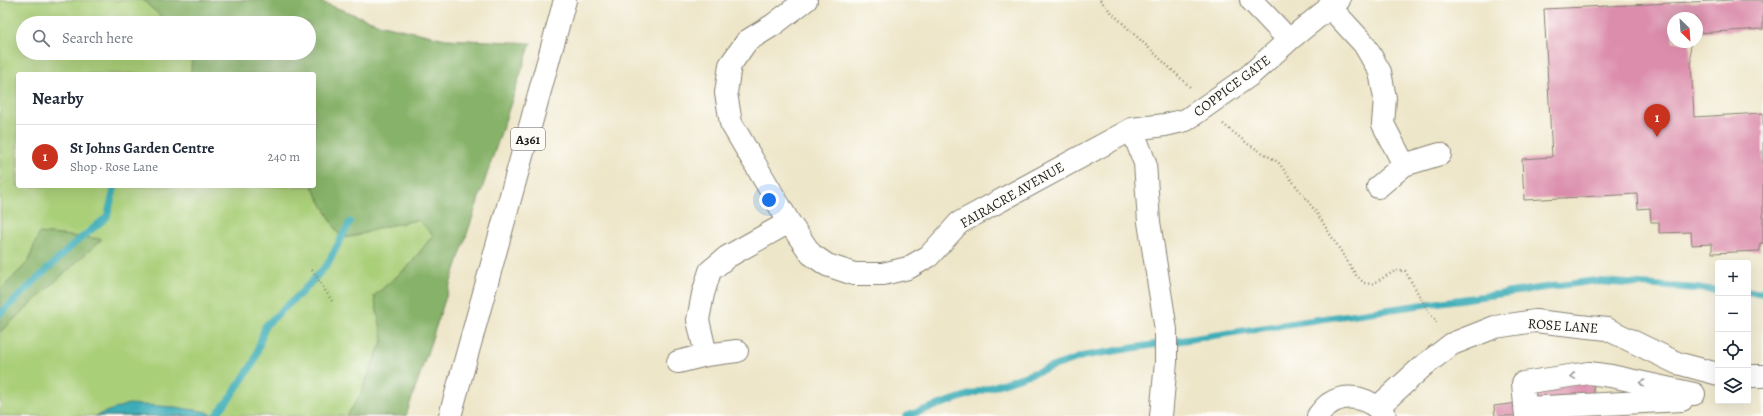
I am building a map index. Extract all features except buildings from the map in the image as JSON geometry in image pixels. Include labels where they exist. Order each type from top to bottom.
[{"type":"main road","name":"A361","points":[[450,416],[565,0]]},
{"type":"main road","name":"FAIRACRE AVENUE","points":[[806,0],[773,25],[746,41],[730,66],[726,93],[731,123],[789,222],[811,254],[827,266],[854,274],[883,274],[908,268],[929,256],[959,222],[1132,128]]},
{"type":"main road","points":[[1251,0],[1289,40]]},
{"type":"main road","points":[[1334,3],[1364,44],[1380,72],[1385,98],[1384,124],[1404,165]]},
{"type":"main road","name":"COPPICE GATE","points":[[1132,128],[1165,125],[1186,120],[1249,76],[1289,40],[1334,3]]},
{"type":"main road","points":[[1132,128],[1145,163],[1149,222],[1166,330],[1166,362],[1161,416]]},
{"type":"main road","points":[[1378,187],[1404,165],[1440,154]]},
{"type":"main road","points":[[706,355],[698,320],[702,294],[710,272],[727,257],[789,222]]},
{"type":"main road","name":"ROSE LANE","points":[[1381,412],[1422,367],[1452,344],[1495,327],[1536,321],[1607,330],[1677,363],[1715,373]]},
{"type":"main road","points":[[678,362],[706,355],[737,351]]},
{"type":"main road","points":[[1589,373],[1611,376],[1691,397],[1525,412],[1523,383],[1589,373]]},
{"type":"main road","points":[[1751,376],[1763,376]]},
{"type":"main road","points":[[1665,416],[1715,379]]},
{"type":"main road","points":[[1318,416],[1328,405],[1341,398],[1361,398],[1381,412]]},
{"type":"path","points":[[1100,0],[1187,83],[1221,122],[1248,144],[1278,162],[1316,212],[1356,275],[1364,283],[1372,284],[1395,271],[1405,271],[1429,312]]},
{"type":"path","points":[[312,270],[332,301]]},
{"type":"green space","points":[[0,0],[143,0],[160,16],[16,16],[16,60],[192,60],[191,72],[16,72],[16,188],[313,188],[341,238],[355,236],[386,226],[418,220],[433,235],[410,265],[374,296],[383,339],[360,395],[347,416],[0,416]]},
{"type":"green space","points":[[143,0],[316,0],[382,25],[446,39],[531,43],[406,416],[347,416],[360,395],[383,339],[374,296],[410,265],[433,235],[418,220],[386,226],[355,236],[341,238],[313,188],[316,188],[316,72],[191,72],[192,60],[316,60],[316,16],[160,16]]},
{"type":"green space","points":[[39,233],[102,239],[0,332],[0,290],[28,262]]},
{"type":"water","points":[[128,404],[175,407],[208,412],[213,416],[95,416]]},
{"type":"waterway","points":[[0,314],[75,243],[107,217],[114,188]]},
{"type":"waterway","points":[[215,416],[229,399],[254,362],[265,326],[301,293],[327,265],[350,222]]},
{"type":"waterway","points":[[906,416],[1084,356],[1139,347],[1321,319],[1592,281],[1715,290]]},
{"type":"waterway","points":[[1751,292],[1763,293]]},
{"type":"place","name":"St Johns Garden Centre","points":[[1657,137]]}]
